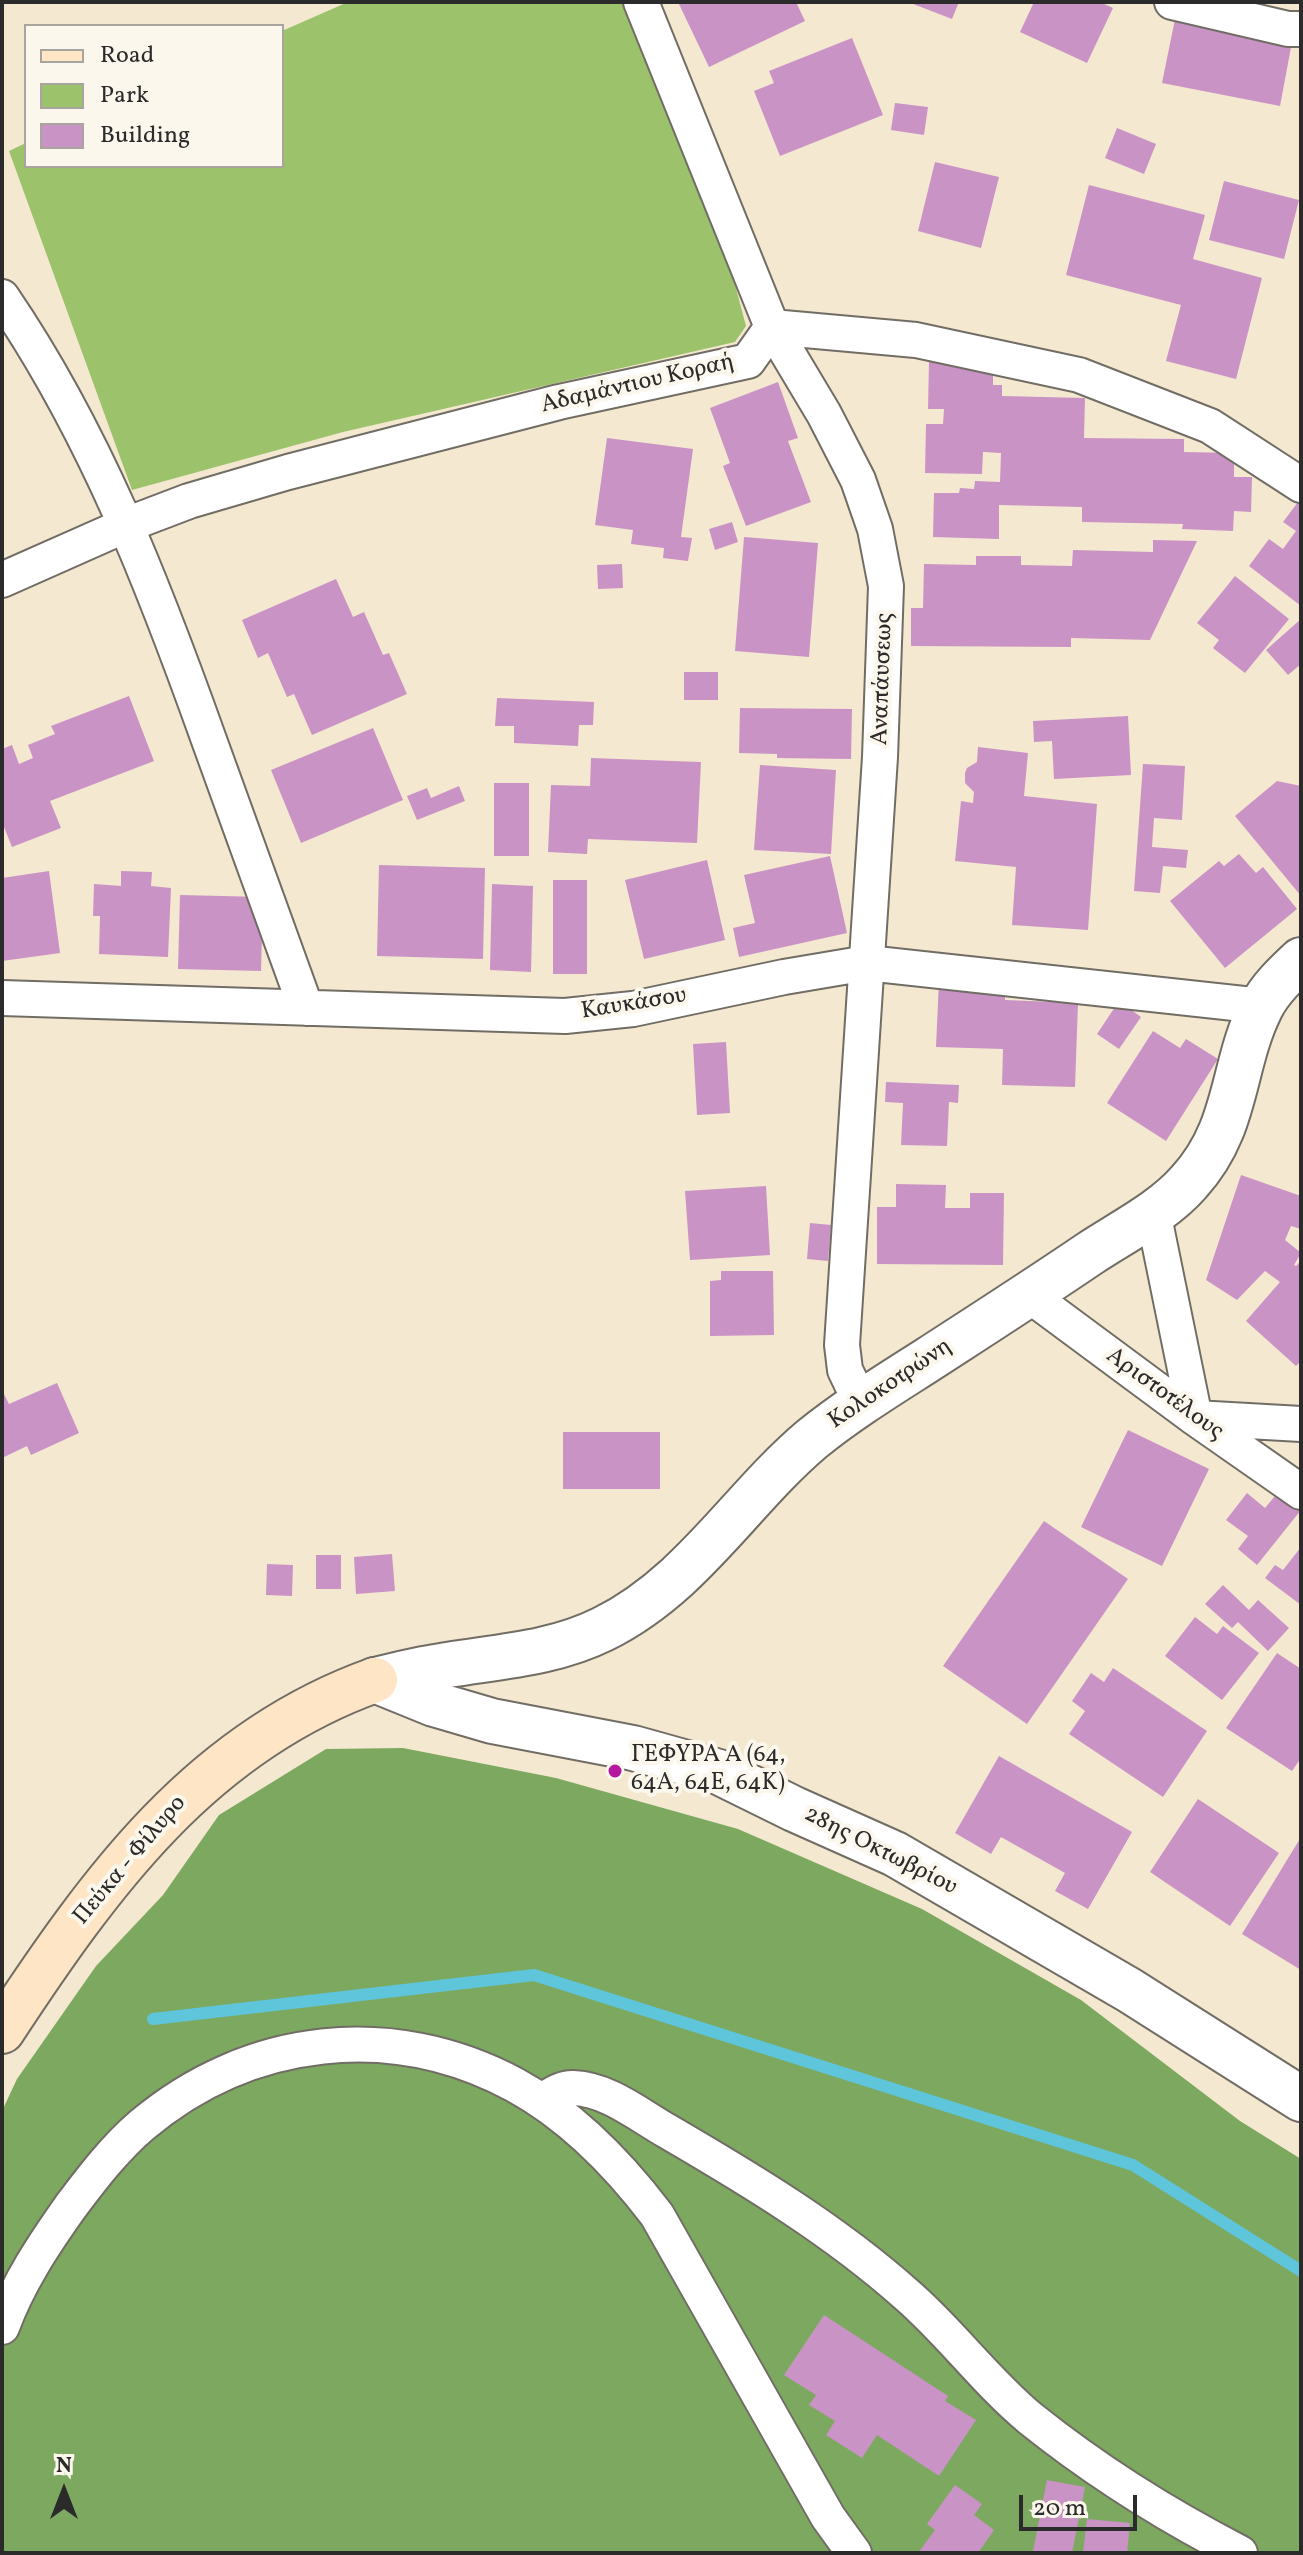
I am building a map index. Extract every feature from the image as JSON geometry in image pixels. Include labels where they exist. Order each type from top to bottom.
[{"type":"main road","name":"Πεύκα - Φίλυρο","points":[[2,2031],[105,1886],[142,1840],[182,1799],[248,1745],[326,1701],[375,1680]]},
{"type":"street","name":"Αναπάυσεως","points":[[641,2],[772,327],[824,414],[858,480],[875,529],[886,586],[881,742],[842,1345],[845,1370],[861,1403]]},
{"type":"street","points":[[1172,2],[1274,26],[1301,29]]},
{"type":"street","points":[[2,297],[40,355],[108,483],[126,525],[177,651],[306,1008]]},
{"type":"street","points":[[772,327],[916,340],[1079,375],[1210,426],[1301,485]]},
{"type":"street","name":"Αδαμάντιου Κοραή","points":[[2,580],[126,525],[189,501],[559,402],[748,361],[772,327]]},
{"type":"street","name":"Κολοκοτρώνη","points":[[375,1680],[541,1651],[577,1641],[623,1619],[661,1591],[719,1537],[812,1439],[861,1403],[1153,1212],[1191,1181],[1218,1142],[1262,1006],[1275,986],[1301,960]]},
{"type":"street","name":"Καυκάσου","points":[[2,998],[550,1016],[633,1009],[867,963],[1262,1006]]},
{"type":"street","points":[[1153,1212],[1195,1418],[1301,1424]]},
{"type":"street","name":"Αριστοτέλους","points":[[1029,1295],[1301,1492]]},
{"type":"street","name":"28ης Οκτωβρίου","points":[[375,1680],[434,1704],[492,1721],[633,1748],[719,1772],[895,1854],[1129,1990],[1301,2099]]},
{"type":"street","points":[[2,2327],[13,2299],[44,2246],[83,2191],[120,2146],[177,2098],[243,2063],[274,2054],[345,2045],[414,2050],[457,2060],[490,2073],[541,2101],[627,2176],[657,2215],[820,2504],[854,2553]]},
{"type":"street","points":[[541,2101],[563,2089],[587,2090],[618,2103],[766,2189],[905,2292],[1028,2416],[1059,2441],[1097,2470],[1240,2553]]},
{"type":"green space","points":[[348,2],[623,2],[725,247],[746,326],[735,342],[343,432],[132,490],[9,151],[24,144],[24,168],[284,168],[284,30]]},
{"type":"green space","points":[[403,1748],[556,1778],[738,1829],[922,1909],[1081,2000],[1240,2121],[1301,2159],[1301,2553],[2,2553],[2,2111],[17,2079],[96,1966],[163,1895],[219,1815],[326,1749]]},
{"type":"building","points":[[678,2],[796,2],[805,21],[709,67]]},
{"type":"building","points":[[908,2],[959,2],[952,19]]},
{"type":"building","points":[[1034,2],[1100,2],[1113,8],[1087,63],[1020,32]]},
{"type":"building","points":[[1175,19],[1292,42],[1280,106],[1162,83]]},
{"type":"building","points":[[852,38],[883,115],[780,156],[754,91],[774,83],[769,71]]},
{"type":"building","points":[[895,103],[928,107],[924,135],[891,130]]},
{"type":"building","points":[[1117,128],[1156,144],[1144,174],[1105,158]]},
{"type":"building","points":[[935,162],[999,177],[981,248],[918,231]]},
{"type":"building","points":[[1224,181],[1299,200],[1284,259],[1209,240]]},
{"type":"building","points":[[1089,185],[1205,215],[1193,259],[1262,278],[1236,379],[1166,361],[1181,305],[1066,275]]},
{"type":"building","points":[[929,361],[993,363],[993,385],[1002,385],[1002,396],[1085,398],[1084,438],[1184,439],[1184,452],[1234,453],[1234,477],[1252,477],[1251,512],[1234,511],[1233,531],[1182,529],[1183,524],[1082,522],[1082,507],[999,505],[999,539],[933,537],[934,493],[959,493],[960,488],[974,489],[975,481],[1000,482],[1001,453],[983,452],[982,474],[925,473],[926,424],[943,424],[944,409],[928,409]]},
{"type":"building","points":[[778,382],[798,438],[788,441],[811,502],[746,526],[723,466],[730,463],[710,408]]},
{"type":"building","points":[[607,438],[693,449],[681,537],[692,538],[688,561],[663,558],[664,548],[631,544],[633,530],[595,525]]},
{"type":"building","points":[[1301,498],[1301,606],[1249,566],[1269,539],[1283,549],[1296,531],[1283,522]]},
{"type":"building","points":[[732,522],[738,542],[715,550],[709,529]]},
{"type":"building","points":[[744,537],[818,543],[809,657],[735,651]]},
{"type":"building","points":[[1153,540],[1197,541],[1150,640],[1071,638],[1071,647],[911,646],[911,608],[923,608],[924,564],[976,565],[976,556],[1021,556],[1021,565],[1072,566],[1073,550],[1153,552]]},
{"type":"building","points":[[622,564],[623,588],[598,589],[597,565]]},
{"type":"building","points":[[1235,576],[1289,619],[1245,673],[1213,648],[1219,640],[1197,623]]},
{"type":"building","points":[[336,579],[353,617],[364,612],[383,655],[389,653],[407,694],[312,735],[294,694],[287,697],[268,653],[258,658],[242,620]]},
{"type":"building","points":[[1301,619],[1301,664],[1288,675],[1266,650]]},
{"type":"building","points":[[684,672],[718,672],[718,700],[684,700]]},
{"type":"building","points":[[129,696],[154,761],[50,801],[61,828],[12,847],[2,822],[2,749],[12,745],[19,764],[33,758],[28,745],[55,734],[51,726]]},
{"type":"building","points":[[497,698],[594,702],[593,725],[579,725],[578,746],[514,743],[514,726],[495,726]]},
{"type":"building","points":[[740,708],[852,709],[851,759],[777,758],[777,754],[739,753]]},
{"type":"building","points":[[1128,716],[1131,775],[1054,779],[1052,741],[1034,742],[1033,721]]},
{"type":"building","points":[[373,728],[403,800],[301,843],[271,770]]},
{"type":"building","points":[[978,747],[1028,753],[1024,796],[1097,804],[1088,930],[1012,925],[1016,867],[955,861],[961,801],[973,803],[974,792],[965,783],[965,773],[977,762]]},
{"type":"building","points":[[591,758],[701,762],[697,843],[588,839],[587,854],[548,852],[551,785],[590,786]]},
{"type":"building","points":[[1143,764],[1185,766],[1182,820],[1154,818],[1152,847],[1188,850],[1186,868],[1163,866],[1160,893],[1134,891]]},
{"type":"building","points":[[760,765],[836,770],[831,854],[754,850]]},
{"type":"building","points":[[1277,781],[1301,786],[1301,896],[1235,816]]},
{"type":"building","points":[[494,783],[529,783],[529,856],[494,856]]},
{"type":"building","points":[[459,786],[465,801],[417,820],[407,796],[427,788],[431,798]]},
{"type":"building","points":[[1239,854],[1256,873],[1263,867],[1297,909],[1225,968],[1170,901],[1219,861],[1224,866]]},
{"type":"building","points":[[830,856],[847,933],[739,957],[733,928],[755,923],[744,875]]},
{"type":"building","points":[[707,860],[725,940],[644,959],[625,880]]},
{"type":"building","points":[[379,865],[485,868],[483,959],[377,956]]},
{"type":"building","points":[[49,871],[60,953],[2,961],[2,878]]},
{"type":"building","points":[[121,871],[152,872],[151,886],[171,888],[168,957],[99,954],[100,916],[93,916],[94,884],[121,886]]},
{"type":"building","points":[[553,880],[587,880],[587,974],[553,974]]},
{"type":"building","points":[[492,884],[533,886],[531,972],[490,970]]},
{"type":"building","points":[[180,895],[263,897],[261,971],[178,969]]},
{"type":"building","points":[[939,980],[1005,983],[1005,1000],[1078,1003],[1075,1087],[1002,1085],[1003,1049],[936,1047]]},
{"type":"building","points":[[1119,1001],[1141,1017],[1119,1049],[1097,1034]]},
{"type":"building","points":[[1153,1031],[1180,1048],[1186,1039],[1218,1059],[1166,1141],[1107,1103]]},
{"type":"building","points":[[726,1042],[730,1113],[697,1115],[693,1044]]},
{"type":"building","points":[[886,1082],[959,1085],[958,1103],[949,1102],[947,1146],[901,1145],[903,1103],[885,1102]]},
{"type":"building","points":[[1241,1175],[1301,1196],[1301,1229],[1291,1226],[1285,1240],[1301,1253],[1294,1265],[1301,1261],[1301,1361],[1296,1366],[1246,1321],[1280,1282],[1265,1271],[1237,1300],[1206,1280]]},
{"type":"building","points":[[896,1184],[946,1185],[945,1208],[970,1208],[970,1193],[1004,1193],[1003,1265],[877,1264],[877,1207],[896,1207]]},
{"type":"building","points":[[766,1186],[770,1255],[690,1260],[685,1191]]},
{"type":"building","points":[[810,1223],[831,1225],[828,1261],[807,1259]]},
{"type":"building","points":[[721,1271],[773,1271],[774,1335],[710,1336],[710,1281],[721,1280]]},
{"type":"building","points":[[57,1383],[79,1433],[31,1455],[27,1446],[2,1458],[2,1390],[9,1404]]},
{"type":"building","points":[[1128,1430],[1209,1469],[1162,1566],[1081,1527]]},
{"type":"building","points":[[563,1432],[660,1432],[660,1489],[563,1489]]},
{"type":"building","points":[[1280,1490],[1301,1506],[1301,1510],[1257,1565],[1238,1549],[1248,1536],[1226,1520],[1247,1493],[1265,1508]]},
{"type":"building","points":[[1044,1521],[1128,1579],[1027,1724],[943,1666]]},
{"type":"building","points":[[1301,1547],[1301,1605],[1265,1578],[1275,1565],[1283,1570]]},
{"type":"building","points":[[392,1554],[395,1591],[356,1594],[354,1557]]},
{"type":"building","points":[[316,1555],[341,1555],[341,1589],[316,1589]]},
{"type":"building","points":[[267,1564],[293,1565],[292,1596],[266,1595]]},
{"type":"building","points":[[1223,1585],[1249,1610],[1258,1600],[1289,1628],[1268,1651],[1238,1622],[1232,1628],[1205,1604]]},
{"type":"building","points":[[1195,1617],[1217,1634],[1223,1626],[1259,1653],[1222,1700],[1165,1656]]},
{"type":"building","points":[[1277,1653],[1301,1669],[1301,1758],[1292,1771],[1226,1728]]},
{"type":"building","points":[[1113,1668],[1207,1731],[1163,1797],[1069,1734],[1085,1711],[1072,1701],[1091,1673],[1104,1682]]},
{"type":"building","points":[[999,1756],[1132,1832],[1088,1909],[1055,1891],[1065,1873],[1001,1837],[991,1854],[955,1833]]},
{"type":"building","points":[[1198,1799],[1279,1853],[1230,1926],[1150,1872]]},
{"type":"building","points":[[1301,1837],[1301,1970],[1242,1934]]},
{"type":"building","points":[[824,2315],[948,2396],[945,2401],[976,2420],[939,2476],[877,2435],[862,2458],[826,2435],[835,2421],[809,2405],[816,2395],[784,2375]]},
{"type":"building","points":[[1047,2480],[1085,2487],[1072,2553],[1033,2551]]},
{"type":"building","points":[[955,2485],[982,2504],[974,2515],[994,2530],[978,2553],[918,2553],[935,2530],[927,2524]]},
{"type":"building","points":[[1087,2519],[1130,2523],[1127,2553],[1083,2553]]},
{"type":"waterway","points":[[153,2019],[534,1975],[1133,2165],[1301,2271]]},
{"type":"place","name":"ΓΕΦΥΡΑ A (64, 64Α, 64Ε, 64Κ)","points":[[615,1771]]}]
